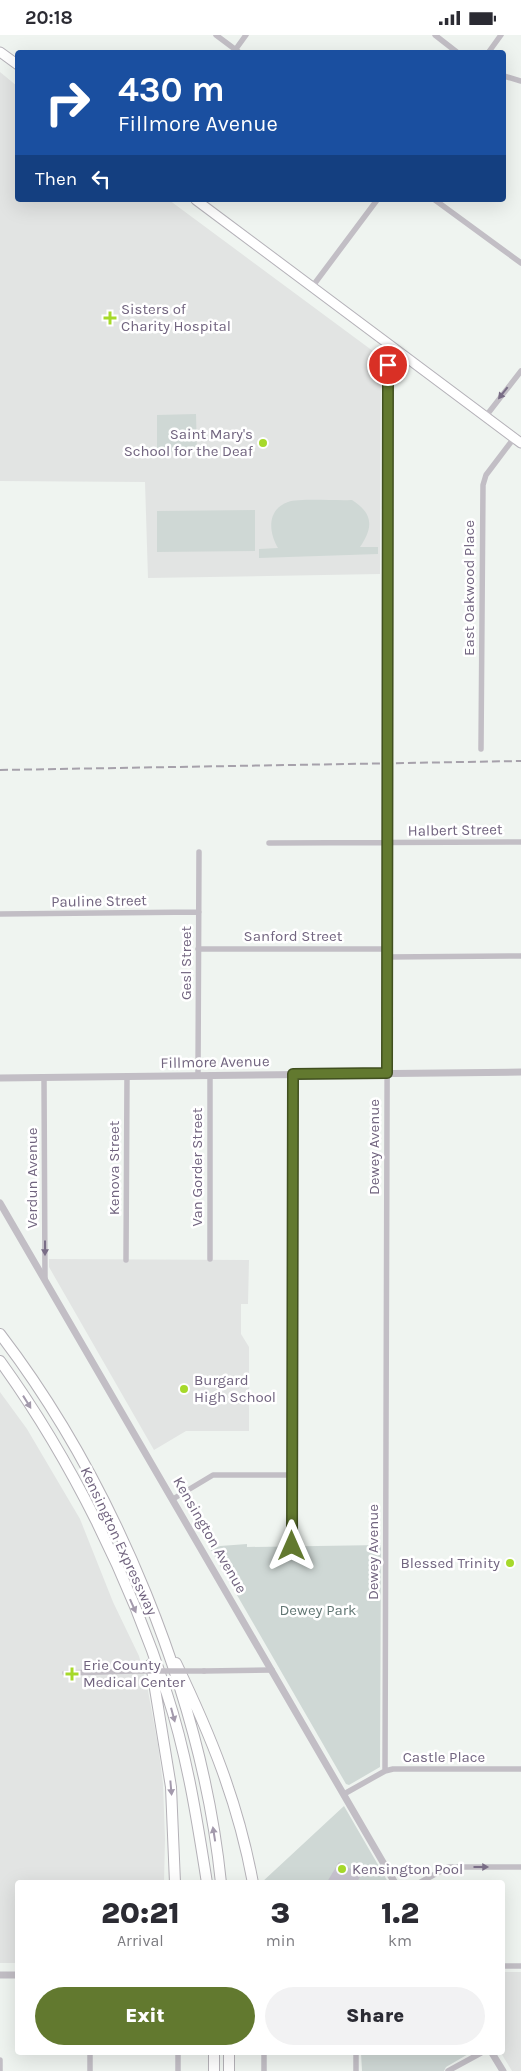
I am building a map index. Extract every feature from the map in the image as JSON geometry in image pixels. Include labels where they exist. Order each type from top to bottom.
[{"type":"highway","name":"Kensington Expressway","points":[[0,1334],[54,1414],[92,1481],[133,1564],[160,1630],[192,1732],[204,1782],[220,1880]]},
{"type":"highway","name":"Kensington Expressway","points":[[0,1361],[82,1492],[146,1636],[168,1695],[196,1813],[207,1880]]},
{"type":"highway","points":[[160,1630],[202,1717],[231,1791],[244,1836],[252,1880]]},
{"type":"highway","points":[[146,1636],[168,1760],[175,1880]]},
{"type":"highway","points":[[214,2055],[214,2071]]},
{"type":"highway","points":[[229,2055],[229,2071]]},
{"type":"main road","points":[[0,52],[15,63]]},
{"type":"main road","points":[[199,202],[518,440]]},
{"type":"street","points":[[216,35],[235,50]]},
{"type":"street","points":[[237,50],[246,35]]},
{"type":"street","points":[[435,35],[454,50]]},
{"type":"street","points":[[490,50],[502,35]]},
{"type":"street","points":[[506,77],[521,81]]},
{"type":"street","points":[[312,287],[376,202]]},
{"type":"street","points":[[438,202],[521,263]]},
{"type":"street","name":"Dewey Avenue","points":[[385,1771],[389,344]]},
{"type":"street","points":[[486,416],[521,371]]},
{"type":"street","name":"East Oakwood Place","points":[[482,749],[482,485],[486,475],[518,440]]},
{"type":"street","name":"Halbert Street","points":[[269,843],[521,842]]},
{"type":"street","name":"Gesl Street","points":[[198,1075],[199,852]]},
{"type":"street","name":"Pauline Street","points":[[0,914],[199,912]]},
{"type":"street","name":"Sanford Street","points":[[198,949],[387,949]]},
{"type":"street","points":[[387,957],[521,956]]},
{"type":"street","name":"Fillmore Avenue","points":[[0,1078],[521,1072]]},
{"type":"street","points":[[292,1546],[293,1074]]},
{"type":"street","name":"Van Gorder Street","points":[[210,1075],[210,1259]]},
{"type":"street","name":"Kenova Street","points":[[126,1260],[127,1076]]},
{"type":"street","name":"Verdun Avenue","points":[[44,1077],[45,1279]]},
{"type":"street","name":"Kensington Avenue","points":[[0,1203],[393,1880]]},
{"type":"street","points":[[173,1499],[213,1475],[292,1475]]},
{"type":"street","points":[[65,1673],[272,1670]]},
{"type":"street","name":"Castle Place","points":[[344,1794],[385,1771],[407,1769],[521,1769]]},
{"type":"street","points":[[424,1880],[448,1867],[521,1867]]},
{"type":"street","points":[[505,1966],[521,1966]]},
{"type":"street","points":[[0,1975],[15,1975]]},
{"type":"street","points":[[90,2055],[90,2071]]},
{"type":"street","points":[[178,2055],[178,2071]]},
{"type":"street","points":[[264,2055],[264,2071]]},
{"type":"street","points":[[356,2055],[356,2071]]},
{"type":"street","points":[[448,2071],[477,2055]]},
{"type":"street","points":[[493,2055],[503,2071]]},
{"type":"street","points":[[0,2060],[0,2071]]},
{"type":"shaded area","points":[[0,72],[15,84],[15,202],[172,202],[381,357],[380,574],[148,578],[145,482],[0,481]]},
{"type":"shaded area","name":"Burgard High School","points":[[49,1259],[249,1260],[248,1304],[241,1304],[241,1334],[249,1347],[249,1431],[186,1431],[154,1450],[49,1267]]},
{"type":"shaded area","name":"Erie County Medical Center","points":[[0,1392],[27,1429],[80,1519],[113,1602],[139,1656],[158,1745],[163,1784],[165,1839],[164,1880],[15,1880],[15,1963],[0,1963]]},
{"type":"shaded area","name":"Kensington Pool","points":[[339,1862],[361,1875],[358,1880],[328,1880]]},
{"type":"shaded area","points":[[505,1972],[521,1972],[521,2071],[512,2071],[502,2055],[505,2055]]},
{"type":"green space","points":[[196,414],[197,452],[157,452],[157,415]]},
{"type":"green space","points":[[301,500],[352,500],[368,516],[369,527],[360,547],[378,547],[378,554],[259,558],[259,549],[278,548],[271,529],[271,522],[276,510],[281,506],[288,502]]},
{"type":"green space","points":[[255,510],[255,551],[157,552],[157,511]]},
{"type":"green space","name":"Dewey Park","points":[[247,1544],[247,1547],[381,1545],[380,1767],[349,1785],[346,1784],[211,1550],[220,1546]]},
{"type":"green space","name":"Kensington Pool","points":[[344,1806],[387,1880],[264,1880]]},
{"type":"green space","points":[[361,2055],[467,2055],[446,2067],[444,2071],[362,2071]]},
{"type":"railway","points":[[0,770],[521,761]]},
{"type":"place","name":"Sisters of Charity Hospital","points":[[110,318]]},
{"type":"place","name":"Saint Mary's School for the Deaf","points":[[263,443]]},
{"type":"place","name":"Burgard High School","points":[[184,1389]]},
{"type":"place","name":"Blessed Trinity","points":[[510,1563]]},
{"type":"place","name":"Erie County Medical Center","points":[[72,1674]]},
{"type":"place","name":"Kensington Pool","points":[[342,1869]]},
{"type":"route","points":[[292,1546],[293,1074],[387,1073],[388,365]]}]
